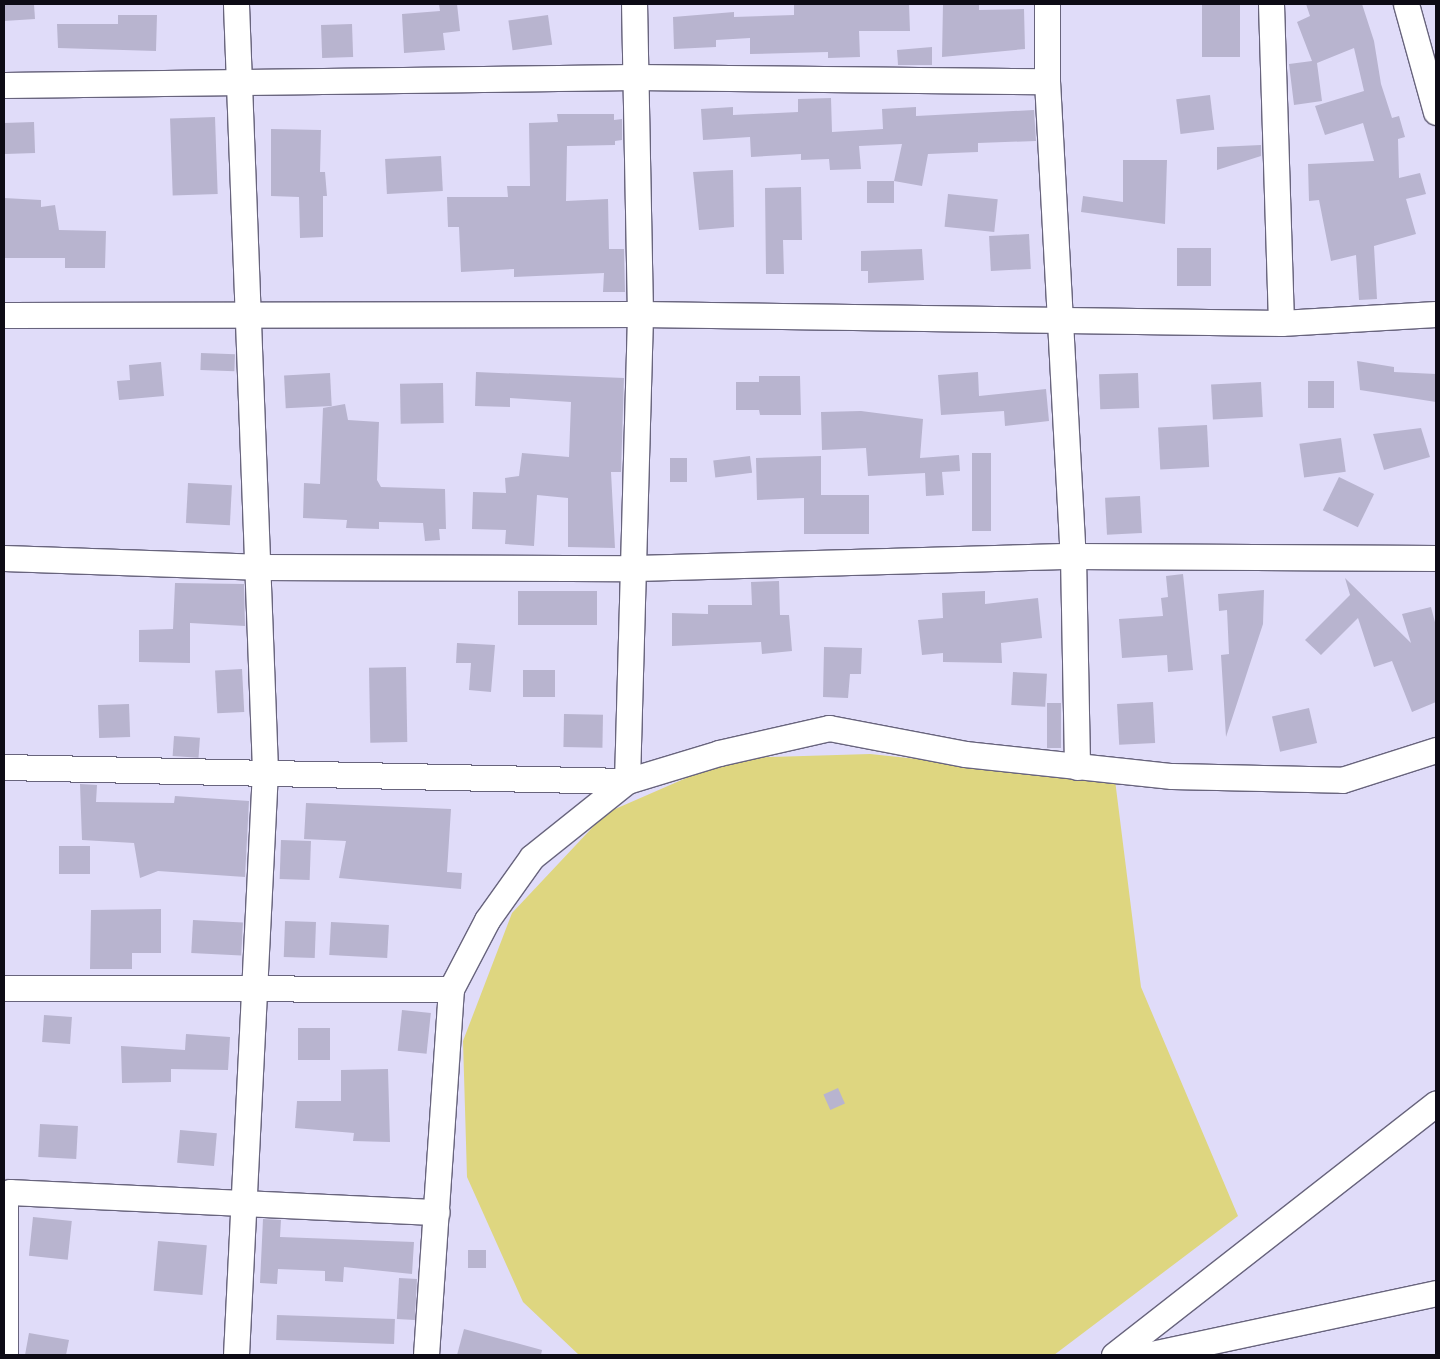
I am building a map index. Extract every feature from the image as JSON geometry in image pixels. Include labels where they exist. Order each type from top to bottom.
[{"type":"street","points":[[236,4],[265,770],[255,988],[240,1204],[236,1355]]},
{"type":"street","points":[[426,1355],[451,989],[487,920],[532,857],[627,781],[635,568],[640,314],[634,4]]},
{"type":"street","points":[[1047,4],[1046,81],[1073,556],[1077,767]]},
{"type":"street","points":[[1271,4],[1281,323]]},
{"type":"street","points":[[1406,4],[1430,70],[1436,112]]},
{"type":"street","points":[[4,85],[635,77],[1046,81]]},
{"type":"street","points":[[4,315],[248,313],[640,314],[1281,323],[1436,314]]},
{"type":"street","points":[[4,558],[257,567],[635,568],[1073,556],[1436,558]]},
{"type":"street","points":[[4,767],[265,770],[627,781],[719,753],[829,728],[965,754],[1172,776],[1342,780],[1436,750]]},
{"type":"street","points":[[4,988],[451,989]]},
{"type":"street","points":[[1114,1355],[1436,1104]]},
{"type":"street","points":[[5,1355],[7,1194],[437,1212]]},
{"type":"street","points":[[1147,1355],[1436,1293]]},
{"type":"shaded area","points":[[870,754],[1115,780],[1141,987],[1238,1216],[1054,1355],[579,1355],[523,1302],[467,1177],[463,1041],[512,913],[606,813],[732,758]]},
{"type":"building","points":[[4,4],[34,4],[35,19],[4,21]]},
{"type":"building","points":[[439,4],[457,4],[460,31],[443,33],[445,50],[404,53],[402,14],[440,11]]},
{"type":"building","points":[[794,4],[909,4],[910,31],[859,31],[860,57],[828,58],[828,52],[750,54],[750,38],[716,40],[716,47],[674,49],[673,17],[734,12],[734,17],[794,15]]},
{"type":"building","points":[[943,4],[979,4],[979,10],[1024,9],[1025,49],[942,57]]},
{"type":"building","points":[[1202,4],[1240,4],[1240,57],[1202,57]]},
{"type":"building","points":[[1306,4],[1362,4],[1374,41],[1381,84],[1392,118],[1399,116],[1405,137],[1398,139],[1399,178],[1420,173],[1426,194],[1406,199],[1416,234],[1374,246],[1377,299],[1359,300],[1356,255],[1331,261],[1319,200],[1309,201],[1308,164],[1374,161],[1363,123],[1325,135],[1315,106],[1364,91],[1354,48],[1317,63],[1322,101],[1294,105],[1289,64],[1312,61],[1297,22],[1310,16]]},
{"type":"building","points":[[118,15],[157,15],[156,51],[58,48],[57,24],[118,24]]},
{"type":"building","points":[[548,15],[552,45],[513,50],[508,21]]},
{"type":"building","points":[[352,24],[353,57],[322,58],[321,25]]},
{"type":"building","points":[[932,47],[932,65],[898,65],[897,50]]},
{"type":"building","points":[[1210,95],[1214,130],[1181,134],[1176,99]]},
{"type":"building","points":[[831,98],[832,132],[883,129],[882,109],[916,107],[916,116],[1034,110],[1036,141],[978,143],[978,152],[928,154],[922,186],[894,181],[902,144],[859,146],[861,169],[830,170],[829,159],[801,160],[801,154],[751,157],[750,137],[703,140],[701,109],[733,107],[733,115],[798,112],[798,99]]},
{"type":"building","points":[[557,114],[614,114],[614,120],[622,119],[622,140],[615,141],[615,145],[567,146],[566,201],[608,199],[609,249],[624,249],[625,292],[603,292],[604,273],[514,277],[514,269],[461,272],[459,227],[448,227],[447,197],[508,197],[507,186],[530,186],[529,123],[558,122]]},
{"type":"building","points":[[215,117],[218,194],[173,196],[170,119]]},
{"type":"building","points":[[34,122],[35,153],[5,154],[4,123]]},
{"type":"building","points":[[271,129],[321,130],[320,172],[325,172],[327,196],[323,196],[323,237],[300,238],[299,197],[271,196]]},
{"type":"building","points":[[1261,145],[1261,156],[1217,170],[1217,147]]},
{"type":"building","points":[[441,156],[443,191],[387,194],[385,159]]},
{"type":"building","points":[[1123,160],[1167,160],[1165,224],[1081,212],[1083,196],[1123,202]]},
{"type":"building","points":[[733,170],[734,227],[699,230],[693,172]]},
{"type":"building","points":[[867,181],[894,181],[894,203],[867,203]]},
{"type":"building","points":[[801,187],[802,240],[783,240],[784,274],[766,274],[765,188]]},
{"type":"building","points":[[948,194],[998,199],[994,232],[945,227]]},
{"type":"building","points":[[4,198],[41,200],[41,207],[55,205],[59,230],[106,231],[105,268],[65,268],[65,258],[4,258]]},
{"type":"building","points":[[1029,234],[1031,269],[991,271],[989,236]]},
{"type":"building","points":[[1177,248],[1211,248],[1211,286],[1177,286]]},
{"type":"building","points":[[922,249],[924,280],[868,283],[868,271],[861,271],[861,251]]},
{"type":"building","points":[[201,353],[235,354],[234,371],[200,370]]},
{"type":"building","points":[[1357,361],[1394,367],[1394,372],[1436,374],[1436,402],[1360,390]]},
{"type":"building","points":[[161,362],[164,396],[119,400],[117,381],[130,380],[129,365]]},
{"type":"building","points":[[476,372],[624,378],[621,472],[611,472],[615,548],[568,547],[568,498],[537,495],[534,546],[505,544],[506,530],[472,529],[473,492],[506,493],[505,478],[519,476],[522,453],[569,457],[571,402],[510,398],[510,407],[475,406]]},
{"type":"building","points":[[978,372],[979,396],[1046,389],[1049,421],[1005,426],[1004,411],[941,415],[938,375]]},
{"type":"building","points":[[330,373],[332,406],[286,408],[284,375]]},
{"type":"building","points":[[1138,373],[1139,408],[1100,409],[1099,374]]},
{"type":"building","points":[[759,376],[800,376],[801,415],[760,415],[759,410],[736,410],[736,382],[759,382]]},
{"type":"building","points":[[1308,381],[1334,381],[1334,408],[1308,408]]},
{"type":"building","points":[[1261,382],[1263,417],[1213,420],[1211,385]]},
{"type":"building","points":[[443,383],[444,423],[401,424],[400,384]]},
{"type":"building","points":[[345,404],[348,420],[379,422],[377,480],[381,487],[445,489],[446,529],[439,529],[440,540],[425,541],[423,523],[379,522],[379,529],[346,528],[347,520],[303,518],[304,483],[320,484],[323,408]]},
{"type":"building","points":[[861,411],[923,419],[920,458],[959,455],[960,471],[942,472],[944,495],[926,496],[925,473],[868,476],[866,448],[822,450],[821,412]]},
{"type":"building","points":[[1207,425],[1209,467],[1160,470],[1158,428]]},
{"type":"building","points":[[1421,428],[1430,457],[1384,470],[1373,434]]},
{"type":"building","points":[[1341,438],[1346,472],[1304,478],[1299,444]]},
{"type":"building","points":[[972,453],[991,453],[991,531],[972,531]]},
{"type":"building","points":[[750,456],[752,473],[715,477],[713,461]]},
{"type":"building","points":[[821,456],[821,495],[869,495],[869,534],[804,534],[804,498],[757,500],[756,458]]},
{"type":"building","points":[[670,458],[687,458],[687,482],[670,482]]},
{"type":"building","points":[[1339,477],[1374,494],[1358,527],[1323,510]]},
{"type":"building","points":[[188,483],[232,485],[230,525],[186,523]]},
{"type":"building","points":[[1140,496],[1142,533],[1107,535],[1105,498]]},
{"type":"building","points":[[1183,574],[1193,670],[1168,672],[1167,655],[1122,658],[1119,619],[1163,616],[1161,598],[1168,597],[1166,576]]},
{"type":"building","points":[[1345,578],[1411,643],[1402,614],[1431,607],[1436,626],[1436,702],[1412,712],[1392,661],[1374,667],[1358,618],[1321,655],[1305,640],[1350,595]]},
{"type":"building","points":[[779,581],[780,615],[789,615],[792,651],[762,654],[761,642],[672,646],[672,613],[708,614],[708,605],[752,605],[751,582]]},
{"type":"building","points":[[175,583],[244,584],[245,626],[190,623],[190,663],[139,662],[139,630],[173,629]]},
{"type":"building","points":[[1264,590],[1263,624],[1226,737],[1221,655],[1229,654],[1227,610],[1219,611],[1218,594]]},
{"type":"building","points":[[518,591],[597,591],[597,625],[518,625]]},
{"type":"building","points":[[985,591],[985,604],[1038,598],[1042,638],[1001,643],[1002,663],[943,662],[943,653],[922,655],[918,620],[943,618],[942,593]]},
{"type":"building","points":[[457,643],[495,645],[491,692],[469,690],[471,663],[456,663]]},
{"type":"building","points":[[824,647],[862,648],[861,674],[850,674],[848,698],[823,697]]},
{"type":"building","points":[[406,667],[407,742],[370,743],[369,668]]},
{"type":"building","points":[[242,669],[244,712],[217,713],[215,670]]},
{"type":"building","points":[[523,670],[555,670],[555,697],[523,697]]},
{"type":"building","points":[[1013,672],[1047,674],[1045,707],[1011,705]]},
{"type":"building","points":[[1153,702],[1155,743],[1119,745],[1117,704]]},
{"type":"building","points":[[1047,703],[1061,703],[1061,748],[1047,748]]},
{"type":"building","points":[[129,704],[130,737],[99,738],[98,705]]},
{"type":"building","points":[[1309,708],[1317,743],[1280,752],[1272,717]]},
{"type":"building","points":[[564,714],[603,715],[602,748],[563,747]]},
{"type":"building","points":[[174,736],[200,738],[199,758],[173,756]]},
{"type":"building","points":[[80,784],[97,785],[96,802],[174,803],[175,796],[249,801],[245,877],[158,871],[140,878],[134,843],[82,840]]},
{"type":"building","points":[[306,803],[451,809],[447,872],[462,873],[461,889],[339,878],[346,841],[304,839]]},
{"type":"building","points":[[281,840],[311,841],[310,880],[280,879]]},
{"type":"building","points":[[59,846],[90,846],[90,874],[59,874]]},
{"type":"building","points":[[161,909],[161,953],[132,953],[132,969],[90,969],[91,910]]},
{"type":"building","points":[[193,920],[243,923],[241,956],[191,953]]},
{"type":"building","points":[[285,921],[316,922],[315,958],[284,957]]},
{"type":"building","points":[[331,922],[389,925],[387,958],[329,955]]},
{"type":"building","points":[[402,1010],[431,1013],[427,1054],[398,1051]]},
{"type":"building","points":[[44,1015],[72,1017],[70,1044],[42,1042]]},
{"type":"building","points":[[298,1028],[330,1028],[330,1060],[298,1060]]},
{"type":"building","points":[[186,1034],[230,1037],[228,1070],[171,1069],[171,1082],[122,1083],[121,1046],[185,1050]]},
{"type":"building","points":[[388,1069],[390,1142],[353,1141],[354,1133],[295,1128],[297,1101],[341,1101],[341,1070]]},
{"type":"building","points":[[838,1088],[845,1104],[830,1110],[823,1095]]},
{"type":"building","points":[[40,1124],[78,1126],[76,1159],[38,1157]]},
{"type":"building","points":[[180,1130],[217,1133],[214,1166],[177,1163]]},
{"type":"building","points":[[33,1217],[72,1221],[68,1260],[29,1256]]},
{"type":"building","points":[[263,1219],[281,1220],[280,1237],[414,1242],[412,1274],[344,1267],[343,1282],[325,1281],[325,1271],[278,1269],[277,1284],[260,1283]]},
{"type":"building","points":[[158,1241],[207,1245],[202,1295],[154,1291]]},
{"type":"building","points":[[468,1250],[486,1250],[486,1268],[468,1268]]},
{"type":"building","points":[[399,1278],[417,1279],[415,1320],[397,1319]]},
{"type":"building","points":[[277,1315],[395,1319],[394,1344],[276,1340]]},
{"type":"building","points":[[464,1329],[542,1350],[541,1355],[457,1355]]},
{"type":"building","points":[[29,1333],[69,1340],[66,1355],[25,1355]]}]
